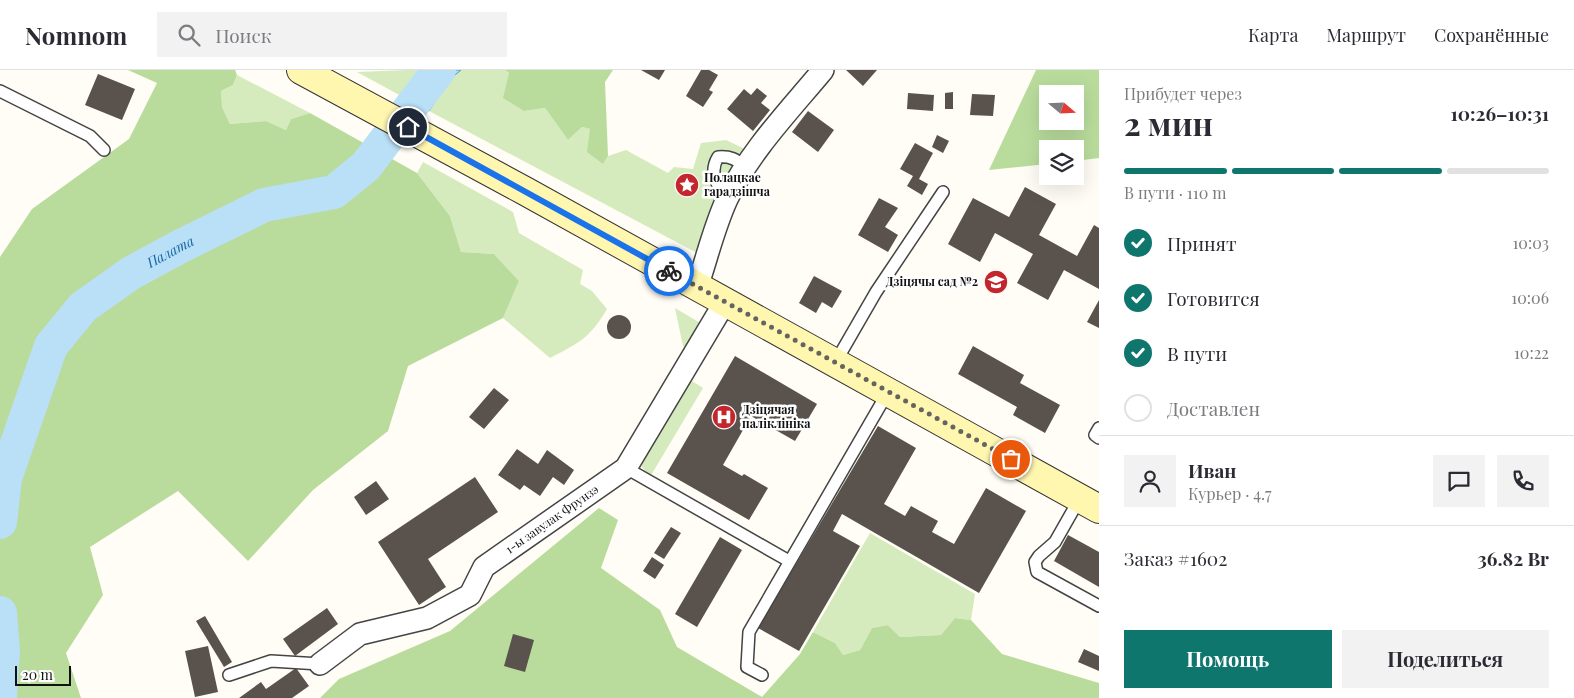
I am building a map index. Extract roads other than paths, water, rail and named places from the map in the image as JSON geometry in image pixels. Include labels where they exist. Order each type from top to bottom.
[{"type":"main road","points":[[313,76],[1089,503]]},
{"type":"street","points":[[697,287],[726,200],[745,167],[770,133],[823,70]]},
{"type":"street","name":"1-ы завулак Фрунзэ","points":[[320,664],[360,634],[427,618],[470,595],[484,566],[626,468],[725,302]]},
{"type":"lane","points":[[0,91],[90,136],[104,150]]},
{"type":"lane","points":[[726,200],[712,174],[713,165],[718,157],[728,156],[737,160],[745,167]]},
{"type":"lane","points":[[835,363],[876,292],[943,192]]},
{"type":"lane","points":[[762,675],[747,667],[749,632],[888,392]]},
{"type":"lane","points":[[1099,428],[1095,436],[1099,438]]},
{"type":"lane","points":[[626,468],[789,561]]},
{"type":"lane","points":[[1089,503],[1035,562],[1037,572],[1099,606]]},
{"type":"lane","points":[[229,674],[271,662],[320,664]]},
{"type":"water","points":[[423,70],[461,70],[450,79],[429,111],[403,97]]},
{"type":"waterway","name":"Палата","points":[[0,522],[5,478],[51,346],[83,307],[131,273],[264,205],[334,192],[366,166],[439,70]]},
{"type":"waterway","name":"Палата","points":[[0,613],[3,651],[0,695]]},
{"type":"place","name":"Полацкае гарадзішча","points":[[687,185]]},
{"type":"place","name":"Дзіцячы сад №2","points":[[996,282]]},
{"type":"place","name":"Дзіцячая паліклініка","points":[[724,417]]}]
